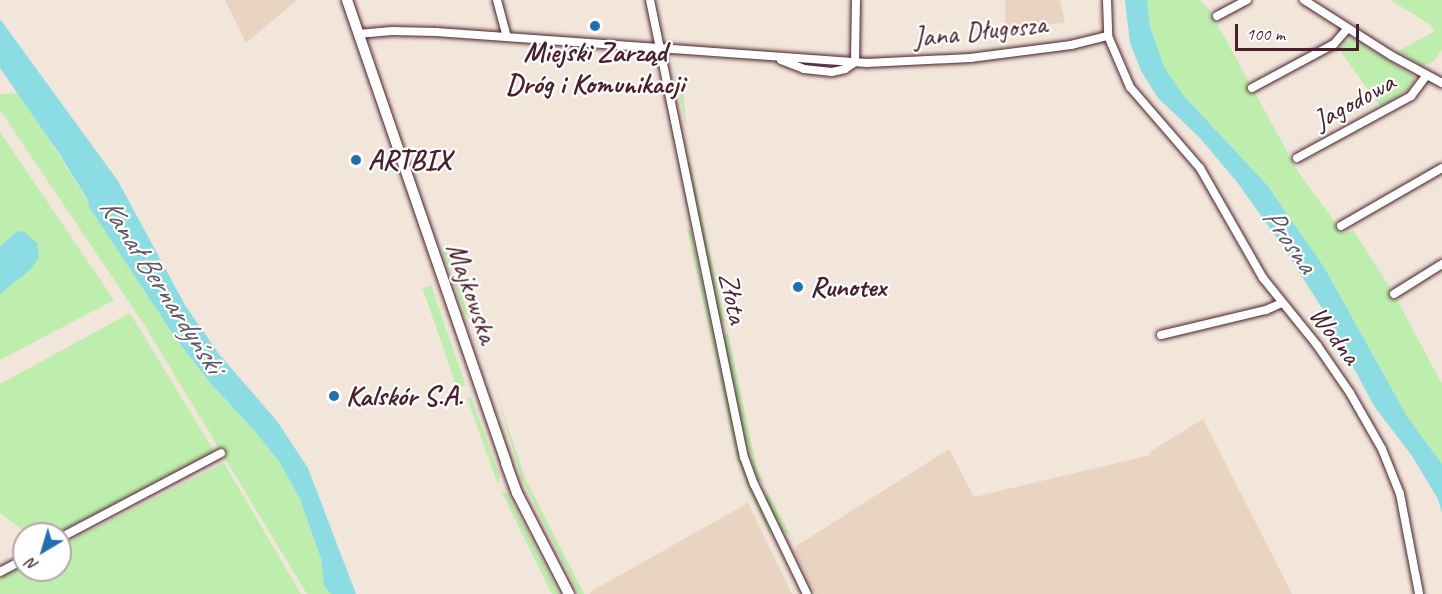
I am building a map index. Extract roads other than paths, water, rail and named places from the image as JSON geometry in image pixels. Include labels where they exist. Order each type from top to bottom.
[{"type":"main road","name":"Majkowska","points":[[347,0],[512,480],[569,594]]},
{"type":"street","points":[[497,0],[507,37]]},
{"type":"street","name":"Złota","points":[[650,0],[744,457],[759,495],[807,594]]},
{"type":"street","points":[[855,62],[856,0]]},
{"type":"street","name":"Wodna","points":[[1107,0],[1108,36],[1130,87],[1200,168],[1263,278],[1317,345],[1350,393],[1394,472],[1419,594]]},
{"type":"street","points":[[1217,16],[1247,0]]},
{"type":"street","points":[[1304,0],[1347,29],[1442,83]]},
{"type":"street","points":[[1251,88],[1331,46],[1347,29]]},
{"type":"street","name":"Jana Długosza","points":[[358,33],[409,31],[855,62],[970,58],[1071,45],[1108,36]]},
{"type":"street","name":"Jagodowa","points":[[1297,158],[1411,96],[1427,75]]},
{"type":"street","points":[[1341,225],[1442,168]]},
{"type":"street","points":[[1394,294],[1442,264]]},
{"type":"street","points":[[1161,335],[1266,310],[1282,303]]},
{"type":"street","points":[[72,532],[220,453]]},
{"type":"water","name":"Prosna","points":[[1125,0],[1147,0],[1150,26],[1164,67],[1184,96],[1267,185],[1324,267],[1408,418],[1442,464],[1442,513],[1438,499],[1412,456],[1374,406],[1320,305],[1284,248],[1237,182],[1200,138],[1158,98],[1141,71],[1130,43]]},
{"type":"water","name":"Kanał Bernardyński","points":[[0,19],[118,181],[185,305],[219,354],[277,421],[308,468],[356,594],[331,594],[324,586],[321,559],[300,499],[280,463],[254,430],[211,384],[179,343],[89,207],[88,200],[58,152],[0,68]]},
{"type":"water","points":[[23,231],[37,243],[39,257],[30,270],[0,294],[0,247],[16,232]]},
{"type":"place","name":"Miejski Zarząd Dróg i Komunikacji","points":[[595,26]]},
{"type":"place","name":"ARTBIX","points":[[356,160]]},
{"type":"place","name":"Runotex","points":[[798,287]]},
{"type":"place","name":"Kalskór S.A.","points":[[334,396]]}]
